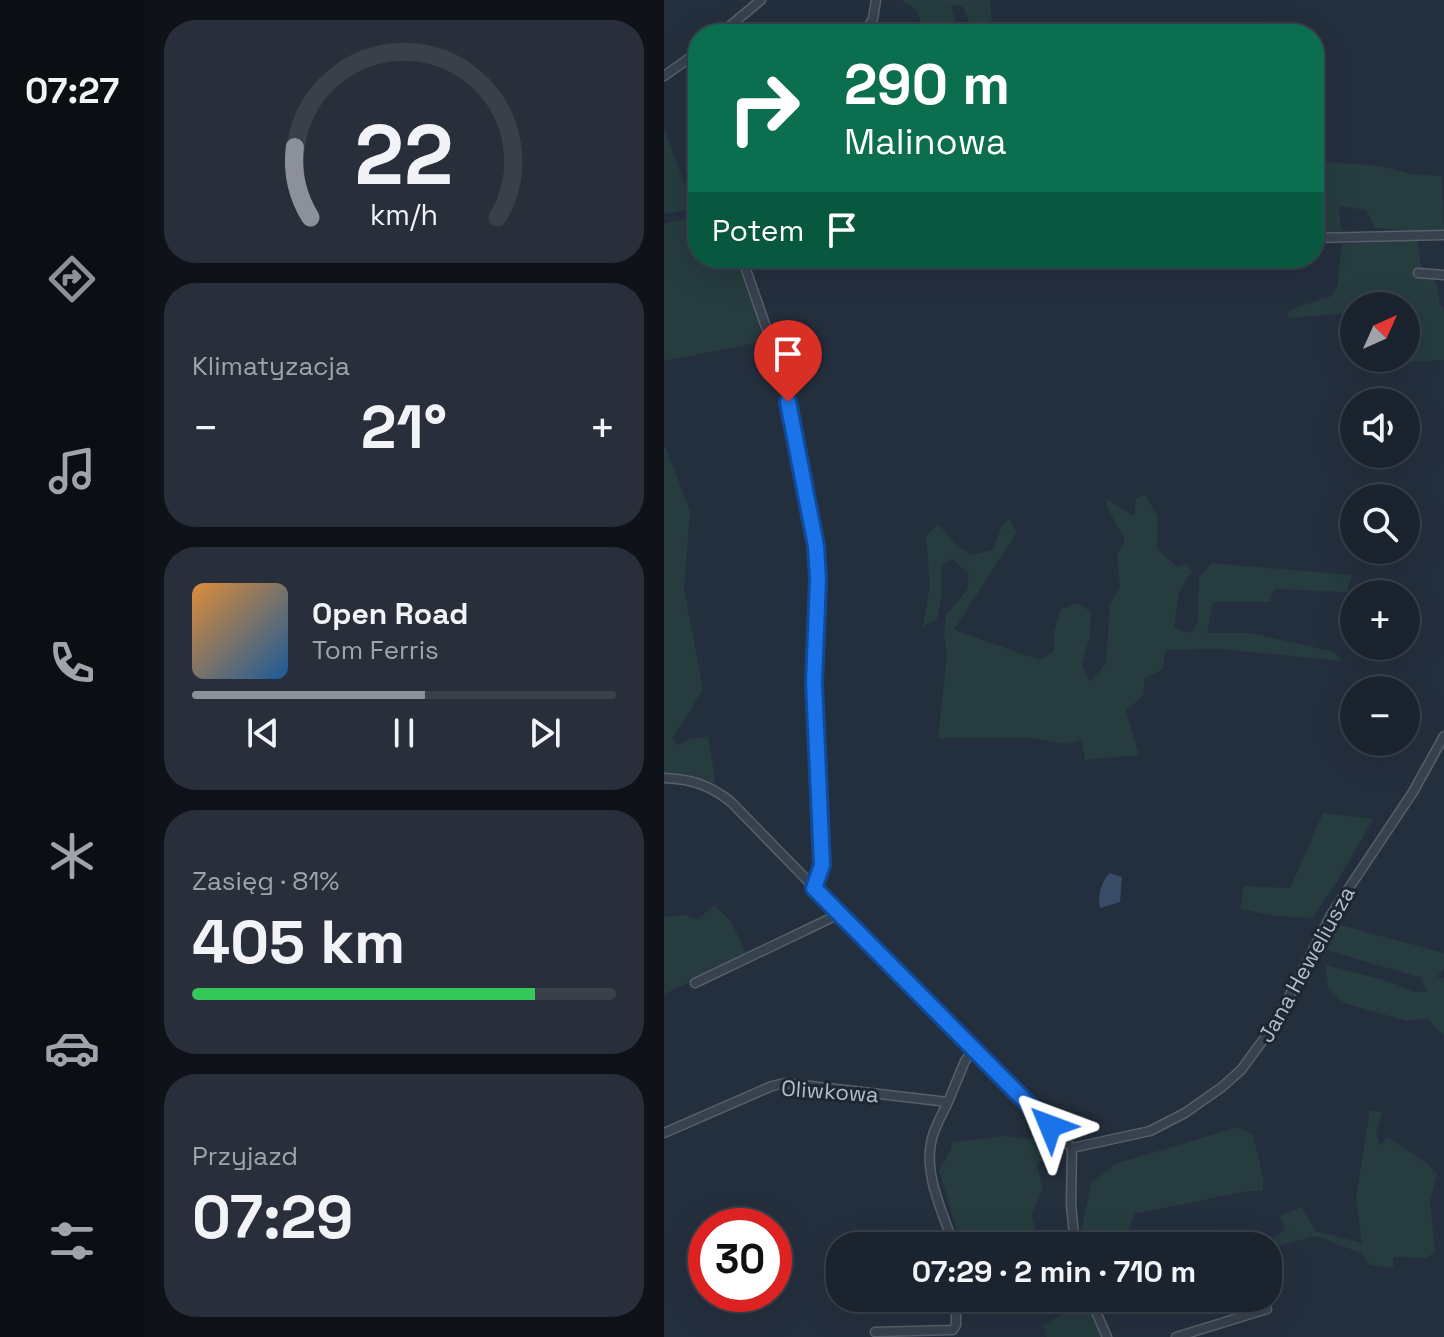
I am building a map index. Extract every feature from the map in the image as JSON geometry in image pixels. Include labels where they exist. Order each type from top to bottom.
[{"type":"street","points":[[732,24],[761,0]]},
{"type":"street","points":[[870,24],[876,0]]},
{"type":"street","points":[[664,76],[688,59]]},
{"type":"street","points":[[1324,238],[1444,235]]},
{"type":"street","points":[[745,268],[782,373],[816,546],[818,580],[814,682],[822,865],[814,888]]},
{"type":"street","points":[[1418,273],[1444,275]]},
{"type":"street","name":"Jana Heweliusza","points":[[1072,1148],[1150,1131],[1185,1113],[1241,1070],[1275,1024],[1331,915],[1413,792],[1444,736]]},
{"type":"street","points":[[664,778],[700,782],[717,791],[1072,1148],[1074,1232]]},
{"type":"street","points":[[695,983],[831,918],[837,911]]},
{"type":"street","points":[[949,1232],[932,1179],[930,1156],[934,1131],[965,1061],[973,1050]]},
{"type":"street","name":"Oliwkowa","points":[[664,1133],[715,1109],[785,1083],[948,1102]]},
{"type":"street","points":[[875,1332],[953,1330],[956,1312]]},
{"type":"street","points":[[1096,1312],[1107,1337]]},
{"type":"street","points":[[1176,1337],[1257,1312]]},
{"type":"green space","points":[[902,0],[990,0],[992,20],[986,24],[970,24],[963,6],[951,5],[956,24],[921,24],[917,11]]},
{"type":"green space","points":[[664,128],[688,193],[688,210],[664,214]]},
{"type":"green space","points":[[1324,162],[1382,166],[1411,174],[1442,176],[1444,231],[1420,231],[1418,244],[1421,266],[1437,284],[1439,302],[1444,311],[1444,360],[1420,361],[1420,292],[1340,292],[1340,314],[1288,318],[1289,310],[1330,297],[1337,287],[1342,244],[1413,240],[1412,231],[1375,228],[1366,210],[1339,206],[1342,234],[1324,233]]},
{"type":"green space","points":[[688,218],[688,268],[740,268],[766,341],[664,361],[664,224]]},
{"type":"green space","points":[[664,444],[690,510],[684,589],[703,689],[673,738],[677,745],[691,738],[708,737],[715,779],[713,784],[682,774],[664,774]]},
{"type":"green space","points":[[1144,494],[1158,516],[1157,549],[1177,567],[1187,564],[1192,572],[1179,592],[1174,628],[1190,633],[1198,622],[1199,578],[1211,563],[1352,575],[1351,580],[1340,580],[1340,592],[1274,589],[1270,602],[1213,602],[1207,633],[1250,633],[1335,652],[1342,661],[1219,649],[1166,650],[1163,669],[1145,678],[1143,696],[1126,710],[1139,755],[1085,760],[1082,740],[1067,744],[1030,738],[938,738],[947,655],[944,635],[946,615],[967,590],[969,574],[952,559],[941,566],[941,601],[937,619],[923,627],[930,585],[926,536],[938,524],[971,555],[993,550],[1002,525],[1009,520],[1017,532],[954,630],[1040,660],[1054,651],[1054,632],[1060,610],[1078,603],[1091,612],[1090,635],[1082,665],[1090,682],[1106,663],[1110,604],[1120,587],[1117,554],[1125,540],[1106,499],[1134,516],[1136,499]]},
{"type":"green space","points":[[1323,813],[1373,819],[1336,884],[1312,918],[1276,916],[1241,909],[1243,886],[1290,888]]},
{"type":"green space","points":[[715,905],[732,923],[747,956],[664,994],[664,917],[685,915],[698,919]]},
{"type":"green space","points":[[1337,924],[1444,953],[1444,968],[1437,977],[1444,978],[1444,1036],[1427,1018],[1407,1021],[1343,1003],[1328,989],[1326,965],[1388,981],[1415,992],[1427,992],[1421,978],[1323,949]]},
{"type":"green space","points":[[1370,1110],[1382,1112],[1376,1134],[1380,1145],[1388,1137],[1437,1174],[1430,1201],[1435,1252],[1426,1258],[1393,1257],[1393,1268],[1370,1265],[1361,1253],[1315,1236],[1282,1245],[1282,1232],[1285,1230],[1280,1216],[1301,1207],[1316,1231],[1362,1243],[1356,1198]]},
{"type":"green space","points":[[1238,1127],[1253,1135],[1263,1191],[1248,1191],[1134,1214],[1128,1232],[1083,1232],[1091,1183],[1115,1164]]},
{"type":"green space","points":[[1043,1135],[1051,1155],[1037,1164],[1043,1189],[1031,1216],[1036,1230],[957,1232],[939,1170],[952,1142],[1006,1136],[1026,1139]]},
{"type":"green space","points":[[1064,1312],[1091,1312],[1101,1337],[1047,1337],[1043,1326]]},
{"type":"water","points":[[1110,873],[1122,877],[1120,902],[1100,908],[1100,889]]},
{"type":"route","points":[[788,402],[816,546],[818,580],[814,682],[822,865],[814,888],[1050,1126]]}]
